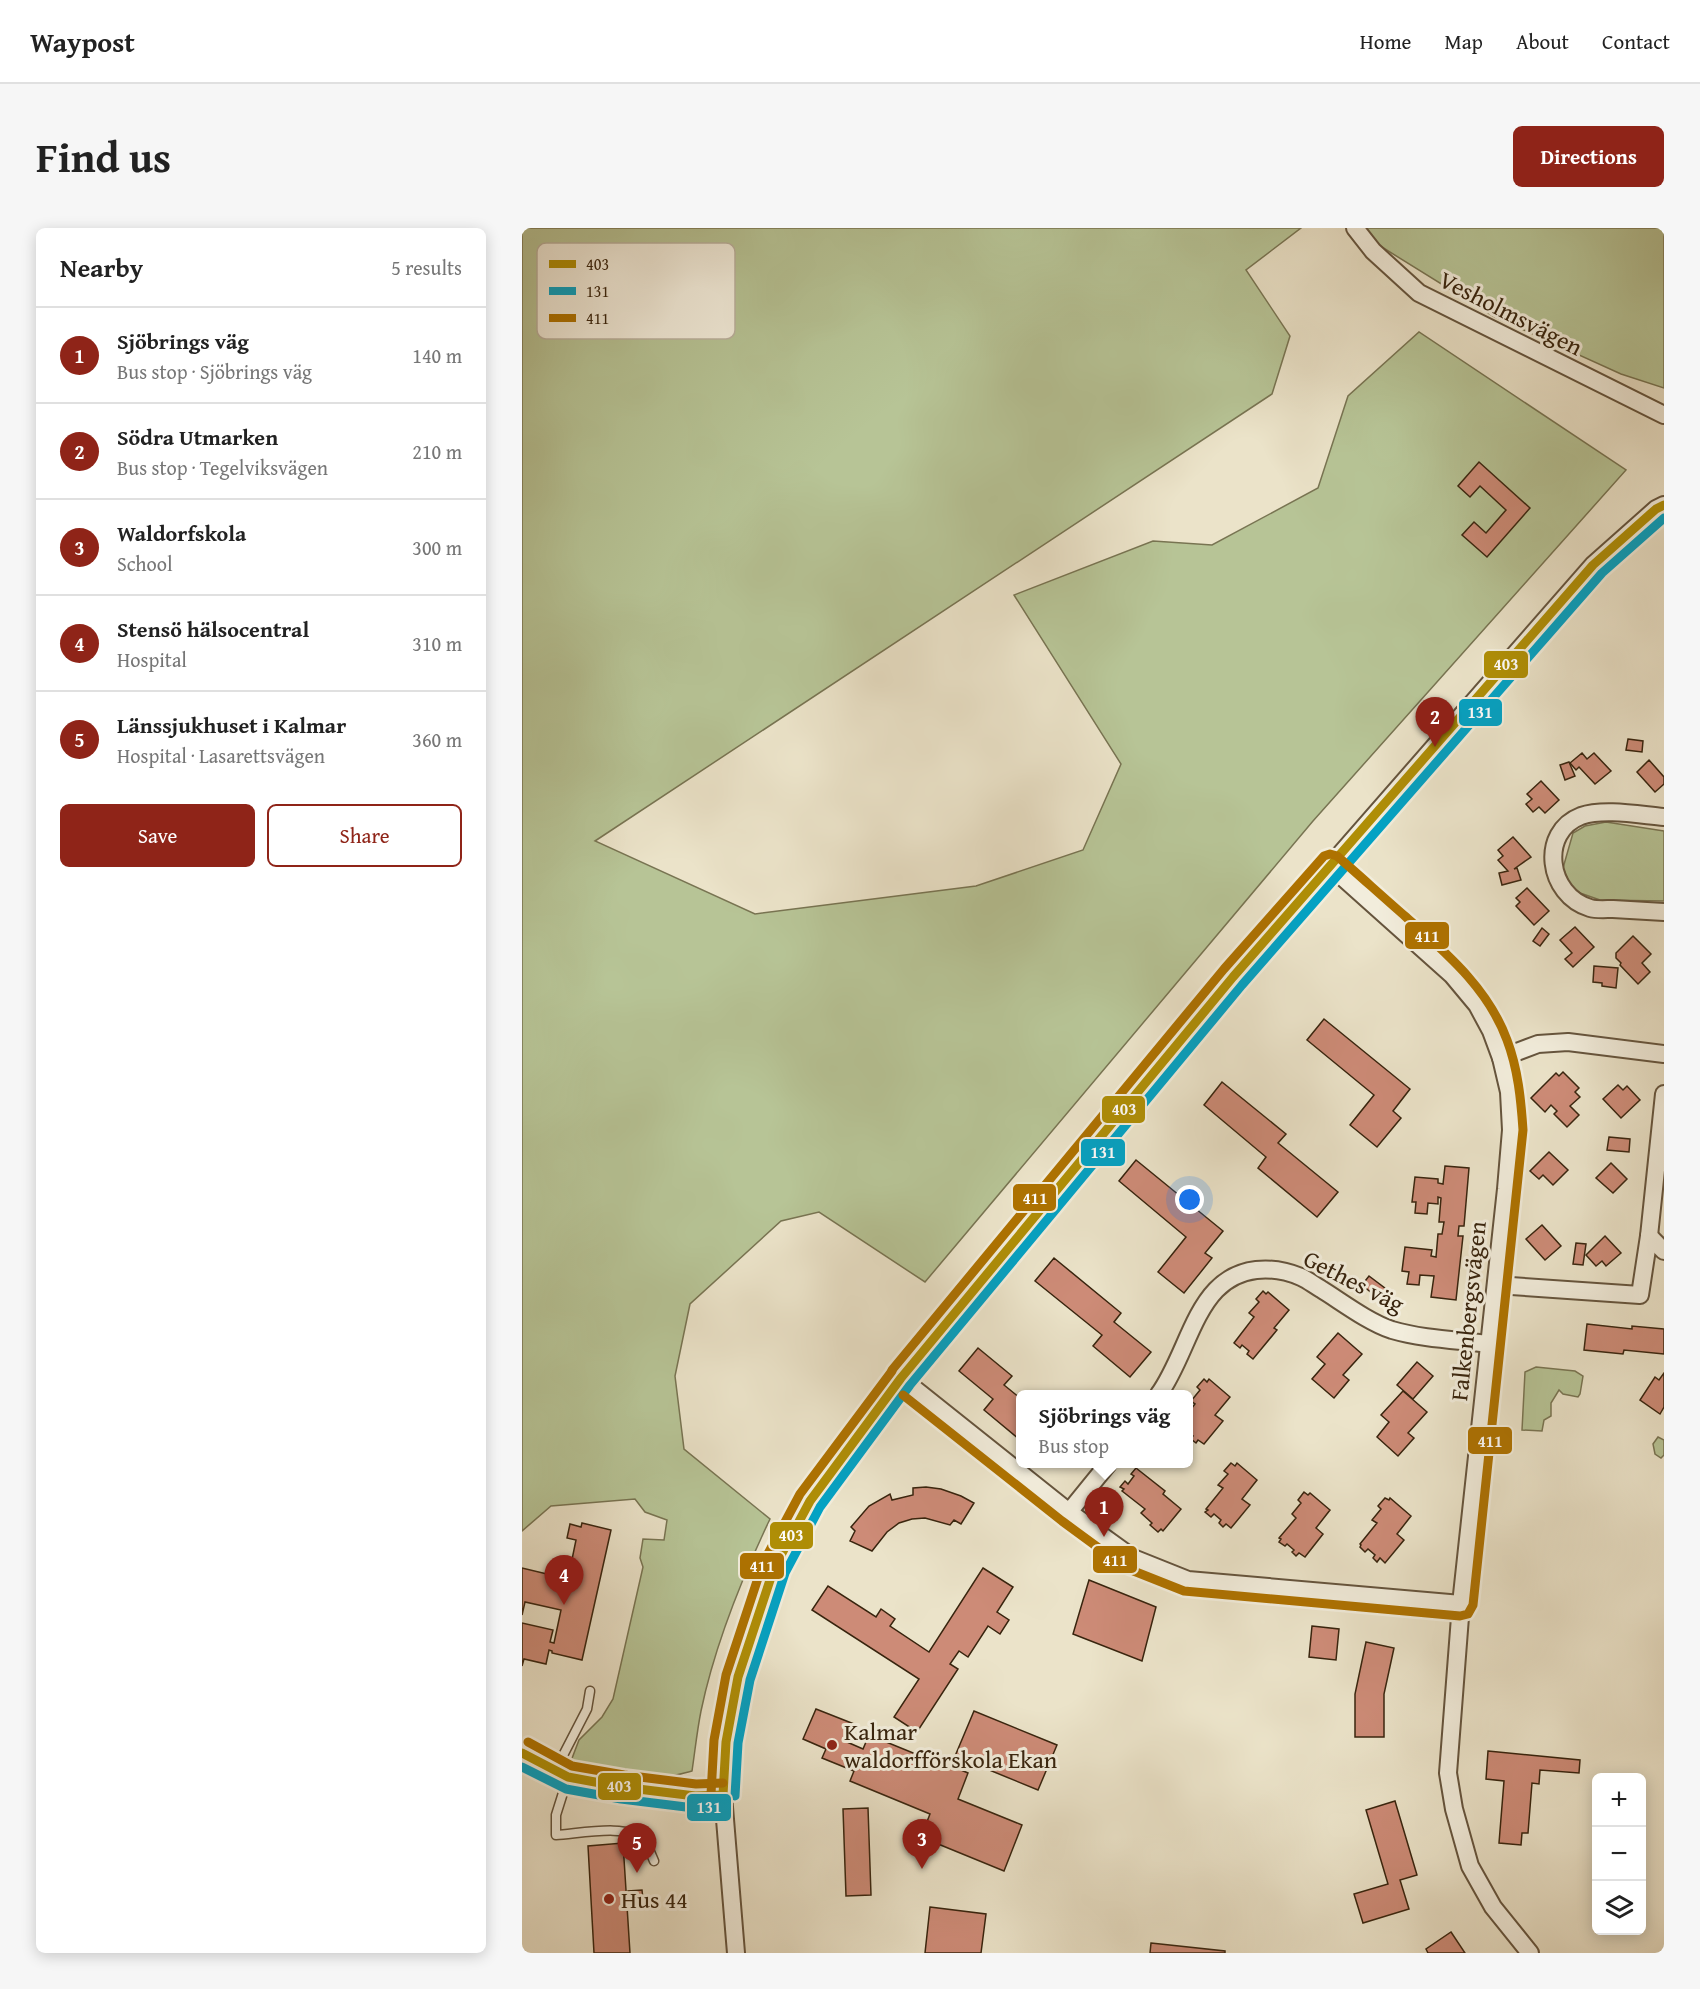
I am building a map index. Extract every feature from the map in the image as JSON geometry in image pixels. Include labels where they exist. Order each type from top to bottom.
[{"type":"street","name":"Vesholmsvägen","points":[[1355,228],[1373,251],[1419,293],[1664,415]]},
{"type":"street","points":[[736,1953],[723,1795],[726,1742],[738,1677],[774,1569],[810,1501],[901,1378],[1233,977],[1593,565],[1656,509],[1664,505]]},
{"type":"street","points":[[1664,817],[1596,813],[1580,817],[1565,826],[1554,848],[1553,868],[1562,889],[1576,901],[1591,908],[1664,912]]},
{"type":"street","name":"Falkenbergsvägen","points":[[1330,866],[1452,975],[1477,1005],[1491,1031],[1501,1058],[1509,1092],[1511,1130],[1461,1604],[1449,1773],[1454,1809],[1470,1866],[1493,1907],[1530,1953]]},
{"type":"street","points":[[1501,1058],[1538,1044],[1568,1042],[1664,1054]]},
{"type":"street","points":[[1496,1285],[1640,1295],[1649,1236],[1664,1094]]},
{"type":"street","points":[[1649,1236],[1664,1251]]},
{"type":"street","name":"Gethes väg","points":[[1162,1390],[1201,1311],[1214,1292],[1229,1277],[1249,1271],[1271,1269],[1302,1277],[1350,1308],[1390,1329],[1488,1344]]},
{"type":"street","points":[[901,1378],[1069,1512],[1133,1558],[1188,1580],[1461,1604]]},
{"type":"street","points":[[1069,1512],[1105,1468]]},
{"type":"street","points":[[522,1753],[561,1774],[622,1787],[695,1796],[723,1795]]},
{"type":"lane","points":[[590,1690],[587,1709],[561,1774],[556,1835],[620,1830],[634,1833],[644,1840],[654,1861]]},
{"type":"green space","points":[[522,228],[1301,228],[1246,270],[1290,336],[1272,394],[595,841],[755,914],[976,886],[1083,850],[1121,764],[1014,595],[1153,541],[1212,545],[1318,488],[1348,396],[1419,332],[1626,470],[1313,821],[925,1282],[819,1212],[781,1221],[690,1304],[675,1376],[684,1449],[770,1519],[721,1637],[701,1711],[692,1771],[674,1776],[653,1777],[571,1761],[579,1740],[602,1717],[613,1699],[643,1567],[640,1558],[643,1539],[664,1540],[667,1520],[645,1512],[635,1499],[551,1506],[522,1531]]},
{"type":"green space","points":[[1366,228],[1664,228],[1664,388],[1621,374],[1493,316],[1377,244]]},
{"type":"green space","points":[[1606,822],[1664,831],[1664,901],[1600,900],[1580,893],[1571,886],[1563,868],[1573,833],[1585,826]]},
{"type":"green space","points":[[1536,1367],[1575,1371],[1583,1376],[1580,1394],[1578,1397],[1563,1394],[1559,1390],[1551,1403],[1551,1416],[1544,1420],[1542,1431],[1522,1430],[1525,1372]]},
{"type":"green space","points":[[1658,1437],[1664,1440],[1664,1455],[1661,1458],[1655,1454],[1653,1444]]},
{"type":"building","points":[[1479,462],[1530,508],[1487,557],[1462,535],[1474,522],[1486,533],[1506,510],[1480,486],[1470,497],[1458,486]]},
{"type":"building","points":[[1628,739],[1643,741],[1642,752],[1626,750]]},
{"type":"building","points":[[1582,753],[1587,759],[1594,753],[1611,771],[1595,784],[1579,767],[1576,770],[1570,763]]},
{"type":"building","points":[[1649,760],[1664,777],[1664,784],[1655,792],[1637,772]]},
{"type":"building","points":[[1569,762],[1575,776],[1565,780],[1560,765]]},
{"type":"building","points":[[1541,781],[1559,800],[1545,813],[1539,807],[1533,812],[1526,804],[1532,799],[1527,794]]},
{"type":"building","points":[[1513,837],[1531,857],[1514,869],[1517,868],[1521,880],[1502,885],[1499,873],[1508,871],[1498,860],[1503,856],[1498,850]]},
{"type":"building","points":[[1527,888],[1549,911],[1534,925],[1516,906],[1520,902],[1516,898]]},
{"type":"building","points":[[1575,927],[1594,947],[1573,967],[1565,959],[1572,953],[1560,940]]},
{"type":"building","points":[[1542,928],[1549,934],[1540,946],[1533,941]]},
{"type":"building","points":[[1633,936],[1651,954],[1642,963],[1650,972],[1638,984],[1616,958],[1616,953]]},
{"type":"building","points":[[1594,966],[1618,968],[1616,988],[1593,982]]},
{"type":"building","points":[[1324,1019],[1410,1089],[1393,1111],[1401,1118],[1377,1147],[1350,1125],[1374,1095],[1307,1040]]},
{"type":"building","points":[[1563,1072],[1579,1088],[1575,1092],[1580,1097],[1570,1106],[1579,1115],[1567,1127],[1554,1114],[1557,1111],[1551,1105],[1545,1112],[1531,1098],[1556,1073],[1559,1076]]},
{"type":"building","points":[[1222,1082],[1286,1134],[1278,1143],[1338,1192],[1317,1217],[1258,1168],[1266,1157],[1204,1105]]},
{"type":"building","points":[[1618,1085],[1623,1090],[1627,1086],[1640,1100],[1621,1118],[1603,1099]]},
{"type":"building","points":[[1609,1137],[1630,1139],[1629,1152],[1607,1150]]},
{"type":"building","points":[[1549,1152],[1568,1170],[1553,1185],[1543,1175],[1539,1179],[1530,1171]]},
{"type":"building","points":[[1136,1160],[1223,1231],[1205,1253],[1212,1258],[1184,1293],[1158,1272],[1186,1237],[1119,1181]]},
{"type":"building","points":[[1611,1163],[1627,1179],[1613,1193],[1596,1178]]},
{"type":"building","points":[[1445,1166],[1469,1168],[1464,1226],[1459,1226],[1458,1236],[1463,1236],[1456,1300],[1431,1297],[1434,1276],[1420,1275],[1419,1285],[1407,1284],[1409,1272],[1402,1271],[1405,1247],[1432,1250],[1431,1256],[1436,1257],[1438,1234],[1442,1234],[1444,1222],[1439,1222],[1441,1198],[1438,1197],[1438,1204],[1428,1203],[1427,1214],[1415,1213],[1416,1202],[1412,1202],[1415,1177],[1438,1179],[1438,1183],[1443,1184]]},
{"type":"building","points":[[1542,1225],[1561,1246],[1545,1260],[1526,1239]]},
{"type":"building","points":[[1605,1236],[1621,1253],[1606,1266],[1602,1261],[1596,1266],[1586,1255]]},
{"type":"building","points":[[1576,1243],[1586,1244],[1583,1265],[1573,1264]]},
{"type":"building","points":[[1054,1258],[1121,1313],[1114,1322],[1151,1352],[1130,1377],[1093,1346],[1102,1335],[1035,1281]]},
{"type":"building","points":[[1369,1276],[1394,1295],[1386,1305],[1362,1285]]},
{"type":"building","points":[[1263,1291],[1266,1294],[1268,1292],[1289,1310],[1274,1328],[1277,1330],[1253,1359],[1242,1345],[1240,1348],[1234,1343],[1254,1317],[1249,1313],[1259,1302],[1256,1299]]},
{"type":"building","points":[[1587,1324],[1632,1329],[1632,1326],[1664,1329],[1664,1354],[1624,1350],[1623,1354],[1584,1350]]},
{"type":"building","points":[[1338,1333],[1362,1354],[1343,1375],[1349,1380],[1334,1398],[1312,1379],[1325,1364],[1317,1357]]},
{"type":"building","points":[[978,1348],[1012,1376],[1004,1385],[1016,1395],[1016,1437],[984,1410],[993,1399],[959,1371]]},
{"type":"building","points":[[1417,1362],[1433,1376],[1413,1399],[1397,1385]]},
{"type":"building","points":[[1664,1373],[1664,1407],[1660,1414],[1640,1400],[1655,1377],[1659,1380]]},
{"type":"building","points":[[1204,1379],[1207,1382],[1209,1379],[1230,1397],[1215,1415],[1223,1421],[1204,1444],[1198,1440],[1196,1443],[1193,1441],[1193,1407],[1195,1404],[1193,1399],[1200,1390],[1197,1387]]},
{"type":"building","points":[[1403,1391],[1427,1412],[1408,1433],[1414,1438],[1398,1456],[1377,1437],[1389,1422],[1381,1415]]},
{"type":"building","points":[[1231,1463],[1235,1466],[1237,1463],[1257,1480],[1242,1499],[1250,1505],[1231,1528],[1226,1524],[1223,1527],[1219,1523],[1221,1520],[1214,1514],[1211,1517],[1205,1512],[1223,1488],[1218,1485],[1228,1474],[1224,1471]]},
{"type":"building","points":[[1136,1468],[1165,1491],[1163,1494],[1181,1509],[1163,1531],[1161,1529],[1158,1532],[1150,1525],[1152,1523],[1141,1513],[1145,1509],[1120,1487],[1125,1481],[1128,1484]]},
{"type":"building","points":[[913,1488],[941,1489],[974,1503],[961,1524],[954,1520],[950,1525],[925,1518],[912,1519],[899,1523],[887,1532],[872,1551],[850,1541],[855,1531],[851,1527],[869,1506],[890,1494],[892,1500],[913,1495]]},
{"type":"building","points":[[1304,1492],[1308,1495],[1310,1493],[1330,1510],[1316,1528],[1323,1534],[1305,1557],[1299,1553],[1296,1556],[1292,1552],[1294,1550],[1287,1544],[1285,1546],[1279,1542],[1281,1539],[1279,1538],[1296,1518],[1292,1514],[1301,1503],[1298,1500]]},
{"type":"building","points":[[1385,1498],[1389,1500],[1390,1498],[1411,1516],[1397,1534],[1404,1540],[1385,1563],[1380,1558],[1377,1562],[1373,1558],[1375,1555],[1368,1549],[1365,1552],[1360,1544],[1377,1523],[1372,1520],[1381,1509],[1378,1506]]},
{"type":"building","points":[[582,1523],[611,1530],[582,1660],[552,1653],[549,1650],[546,1664],[524,1659],[522,1666],[522,1623],[553,1630],[550,1642],[554,1643],[561,1610],[525,1602],[522,1615],[522,1568],[568,1579],[576,1540],[567,1538],[570,1524],[581,1527]]},
{"type":"building","points":[[983,1568],[1013,1587],[997,1612],[1009,1620],[1000,1634],[988,1626],[968,1657],[959,1651],[950,1664],[958,1669],[917,1732],[894,1717],[919,1679],[812,1610],[828,1586],[876,1617],[881,1609],[895,1619],[890,1626],[929,1652]]},
{"type":"building","points":[[1089,1580],[1156,1607],[1142,1661],[1073,1634]]},
{"type":"building","points":[[1312,1626],[1339,1629],[1336,1660],[1309,1657]]},
{"type":"building","points":[[1366,1642],[1394,1648],[1384,1694],[1384,1737],[1355,1737],[1355,1694]]},
{"type":"building","points":[[816,1709],[854,1724],[847,1742],[863,1749],[869,1735],[950,1768],[974,1711],[1057,1745],[1038,1790],[965,1760],[961,1770],[968,1773],[958,1799],[1022,1825],[1004,1871],[921,1837],[930,1814],[850,1781],[854,1771],[822,1758],[826,1749],[803,1739]]},
{"type":"building","points":[[1488,1751],[1580,1760],[1579,1773],[1540,1770],[1539,1784],[1532,1783],[1528,1833],[1522,1833],[1521,1845],[1499,1843],[1504,1781],[1486,1779]]},
{"type":"building","points":[[1395,1801],[1417,1875],[1400,1880],[1409,1909],[1363,1923],[1354,1894],[1388,1884],[1366,1810]]},
{"type":"building","points":[[868,1808],[871,1895],[846,1896],[843,1809]]},
{"type":"building","name":"Hus 44","points":[[623,1843],[630,1953],[594,1953],[588,1846]]},
{"type":"building","points":[[642,1890],[643,1899],[628,1900],[628,1891]]},
{"type":"building","points":[[930,1907],[986,1914],[981,1953],[925,1953]]},
{"type":"building","points":[[1451,1932],[1465,1953],[1428,1953],[1426,1949]]},
{"type":"building","points":[[1151,1943],[1225,1951],[1225,1953],[1150,1953]]},
{"type":"transit line","name":"403","points":[[723,1795],[726,1742],[738,1677],[774,1568],[810,1501],[901,1378],[1233,977],[1593,565],[1656,509],[1664,505]]},
{"type":"transit line","name":"131","points":[[735,1796],[738,1743],[750,1680],[785,1573],[820,1507],[910,1385],[1242,985],[1602,573],[1664,518]]},
{"type":"transit line","name":"411","points":[[892,1370],[1224,969],[1324,856],[1330,854],[1337,856],[1421,930],[1464,972],[1489,1004],[1499,1021],[1514,1062],[1523,1130],[1473,1605],[1468,1614],[1460,1616],[1184,1591],[1126,1568],[1062,1521],[903,1395]]},
{"type":"transit line","name":"411","points":[[711,1794],[714,1740],[726,1675],[763,1563],[800,1494],[892,1371]]},
{"type":"transit line","name":"411","points":[[528,1742],[572,1766],[696,1784],[723,1783]]},
{"type":"transit line","name":"403","points":[[522,1753],[568,1777],[622,1787],[695,1796],[723,1795]]},
{"type":"transit line","name":"131","points":[[522,1767],[566,1789],[621,1799],[694,1808],[723,1807]]},
{"type":"place","name":"Södra Utmarken","points":[[1435,747]]},
{"type":"place","name":"Sjöbrings väg","points":[[1104,1537]]},
{"type":"place","name":"Stensö hälsocentral","points":[[564,1605]]},
{"type":"place","name":"Kalmar waldorfförskola Ekan","points":[[832,1745]]},
{"type":"place","name":"Waldorfskola","points":[[922,1869]]},
{"type":"place","name":"Länssjukhuset i Kalmar","points":[[637,1873]]},
{"type":"place","name":"Hus 44","points":[[609,1899]]}]
